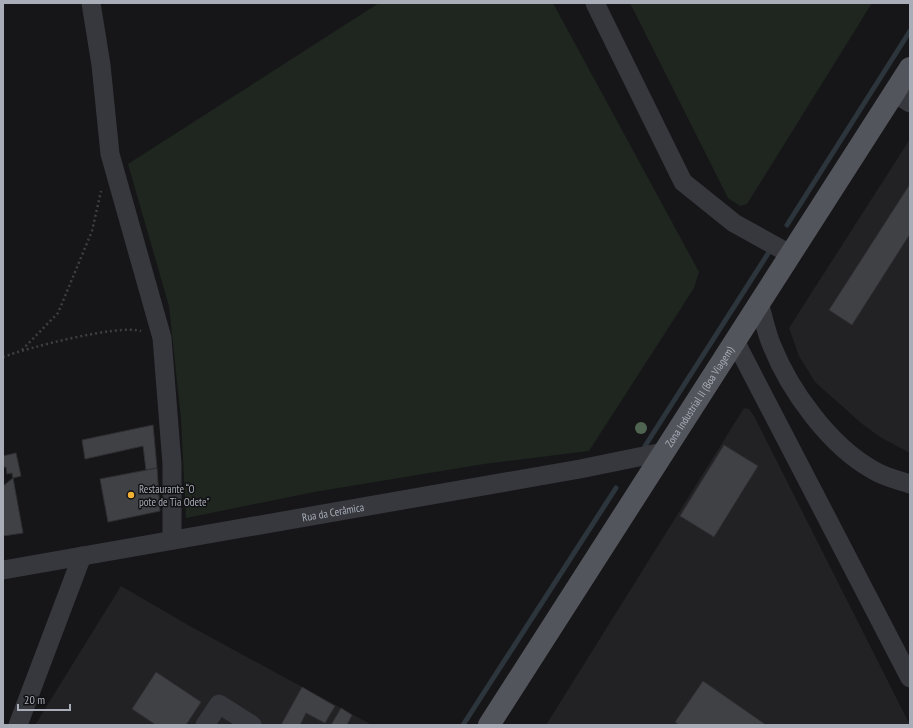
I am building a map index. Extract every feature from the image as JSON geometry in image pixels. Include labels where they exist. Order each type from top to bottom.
[{"type":"main road","name":"Zona Industrial II (Boa Viagem)","points":[[489,725],[790,254],[902,98],[910,68]]},
{"type":"street","points":[[91,3],[101,65],[110,154],[162,338],[172,464],[172,540]]},
{"type":"street","points":[[595,3],[683,182],[734,224],[790,254]]},
{"type":"street","points":[[759,302],[772,346],[790,383],[814,416],[842,448],[857,460],[873,471],[910,484]]},
{"type":"street","points":[[735,341],[910,678]]},
{"type":"street","name":"Rua da Cerâmica","points":[[3,570],[580,469],[663,452]]},
{"type":"street","points":[[18,725],[82,556]]},
{"type":"street","points":[[205,725],[219,704],[252,725]]},
{"type":"path","points":[[22,350],[58,313],[92,232],[103,185]]},
{"type":"path","points":[[3,358],[22,350],[117,330],[137,330],[162,338]]},
{"type":"shaded area","points":[[379,3],[553,3],[699,272],[694,288],[589,451],[484,464],[314,492],[186,518],[181,419],[169,306],[128,164]]},
{"type":"shaded area","points":[[630,3],[872,3],[747,204],[740,206],[728,198]]},
{"type":"shaded area","points":[[910,139],[910,453],[880,437],[861,423],[815,382],[799,356],[789,328]]},
{"type":"shaded area","points":[[744,408],[749,409],[754,416],[910,725],[546,725]]},
{"type":"shaded area","points":[[121,586],[188,625],[372,725],[35,725]]},
{"type":"building","points":[[910,184],[910,234],[852,325],[829,310]]},
{"type":"building","points":[[153,425],[157,468],[146,470],[143,446],[85,459],[82,440]]},
{"type":"building","points":[[724,445],[758,466],[714,537],[680,516]]},
{"type":"building","points":[[16,453],[21,476],[13,478],[12,473],[7,474],[6,467],[3,467],[3,456]]},
{"type":"building","name":"Restaurante “O pote de Tia Odete\"","points":[[157,468],[160,511],[108,522],[100,479]]},
{"type":"building","points":[[13,478],[23,533],[3,536],[3,486]]},
{"type":"building","points":[[156,672],[201,702],[186,725],[156,725],[132,709]]},
{"type":"building","points":[[703,681],[766,725],[679,725],[675,722]]},
{"type":"building","points":[[302,687],[335,706],[325,723],[306,713],[300,725],[281,725]]},
{"type":"building","points":[[341,708],[352,715],[347,725],[331,725]]},
{"type":"waterway","points":[[787,225],[910,31]]},
{"type":"waterway","points":[[645,446],[769,252]]},
{"type":"waterway","points":[[463,725],[616,488]]},
{"type":"place","name":"Restaurante “O pote de Tia Odete\"","points":[[131,495]]}]
